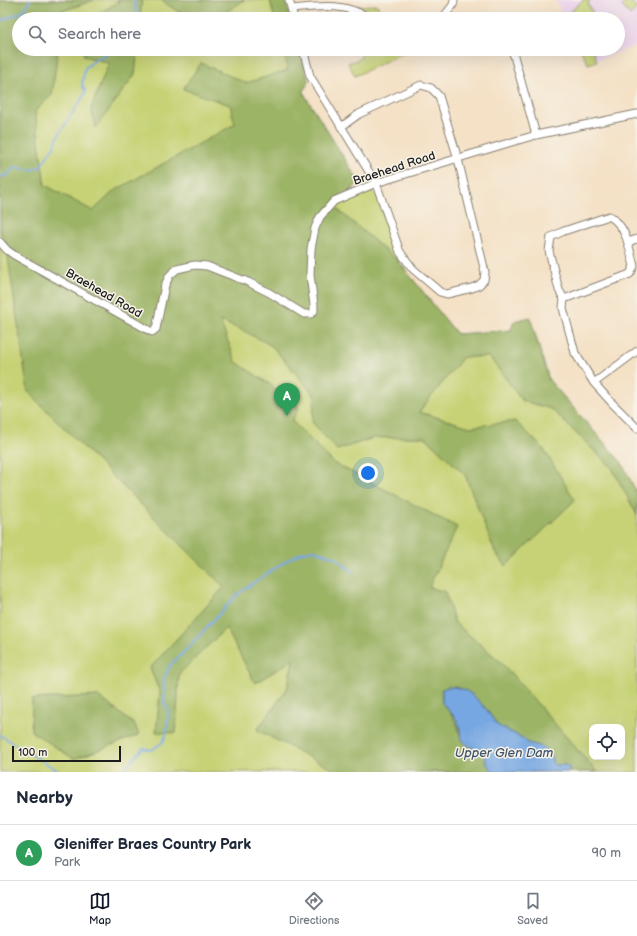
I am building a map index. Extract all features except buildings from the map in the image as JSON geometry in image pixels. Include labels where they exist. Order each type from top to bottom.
[{"type":"street","points":[[289,0],[293,12]]},
{"type":"street","points":[[447,12],[454,0]]},
{"type":"street","points":[[292,9],[327,5],[356,12]]},
{"type":"street","points":[[305,56],[310,76],[341,127],[376,183],[400,252],[413,270],[440,292],[447,294],[479,285],[484,280],[485,272],[458,159],[439,96],[431,88],[420,85],[359,114],[341,127]]},
{"type":"street","points":[[514,56],[536,135]]},
{"type":"street","name":"Braehead Road","points":[[0,242],[6,250],[152,332],[156,329],[165,285],[170,275],[177,268],[195,265],[207,266],[254,285],[307,315],[314,311],[310,275],[311,249],[315,228],[320,217],[334,201],[376,183],[536,135],[637,114]]},
{"type":"street","points":[[564,299],[630,274],[634,266],[628,242],[623,230],[616,220],[609,216],[564,231],[551,238],[549,251],[559,290],[564,299],[563,308],[575,353],[594,383],[612,404],[637,428]]},
{"type":"street","points":[[628,242],[637,239]]},
{"type":"street","points":[[594,383],[637,351]]},
{"type":"shaded area","points":[[555,0],[637,0],[637,45],[625,50],[625,12],[561,12]]},
{"type":"shaded area","points":[[584,56],[609,56],[588,64]]},
{"type":"green space","points":[[0,0],[270,0],[273,12],[12,12],[12,56],[285,56],[289,70],[359,182],[337,205],[365,191],[371,191],[375,194],[378,197],[399,262],[457,334],[491,332],[540,377],[609,454],[637,503],[637,772],[0,772]]},
{"type":"green space","points":[[2,0],[95,0],[62,12],[12,12],[12,56],[57,56],[52,95],[35,111],[45,185],[93,211],[114,191],[235,124],[230,105],[183,89],[201,63],[246,83],[288,70],[285,56],[301,56],[309,82],[303,92],[359,182],[336,206],[336,208],[399,262],[457,334],[511,330],[514,321],[530,317],[549,380],[622,463],[637,493],[637,515],[612,468],[551,409],[523,401],[489,357],[463,357],[419,412],[470,427],[515,421],[543,448],[575,500],[506,566],[495,552],[465,475],[425,437],[374,438],[337,450],[312,422],[315,396],[272,346],[242,330],[220,321],[236,362],[289,397],[299,407],[292,421],[334,463],[457,527],[429,587],[445,592],[455,623],[501,662],[597,772],[569,772],[569,767],[565,765],[555,765],[552,762],[552,757],[540,746],[528,743],[523,738],[497,725],[487,710],[465,690],[455,687],[442,689],[442,703],[455,720],[461,740],[482,751],[487,764],[493,772],[338,772],[257,730],[287,689],[293,660],[255,683],[226,628],[179,674],[176,733],[156,732],[160,693],[150,668],[224,587],[28,392],[5,238],[0,232],[0,3]]},
{"type":"green space","points":[[117,0],[142,0],[141,12],[102,12],[118,2]]},
{"type":"green space","points":[[161,0],[244,0],[226,12],[177,11]]},
{"type":"green space","points":[[270,0],[285,0],[289,12],[273,12]]},
{"type":"green space","points":[[583,0],[590,0],[588,4],[592,12],[570,12]]},
{"type":"green space","points":[[629,0],[637,8],[630,15],[622,6]]},
{"type":"green space","points":[[378,5],[379,12],[370,12],[356,6]]},
{"type":"green space","points":[[84,56],[137,56],[135,74],[96,128],[91,108],[109,63]]},
{"type":"green space","points":[[361,56],[396,56],[355,76],[348,63],[360,59]]},
{"type":"green space","points":[[584,56],[595,56],[597,61],[588,64]]},
{"type":"green space","points":[[98,696],[135,725],[139,735],[74,759],[31,731],[32,699]]},
{"type":"water","name":"Upper Glen Dam","points":[[455,687],[465,690],[474,696],[487,710],[497,725],[523,738],[528,743],[540,746],[549,753],[552,757],[552,762],[555,765],[565,765],[569,767],[569,772],[493,772],[487,764],[482,751],[467,745],[464,742],[455,717],[442,703],[442,689]]},
{"type":"waterway","points":[[22,12],[30,0]]},
{"type":"waterway","points":[[134,0],[137,12]]},
{"type":"waterway","points":[[0,21],[12,16]]},
{"type":"waterway","points":[[0,176],[6,176],[14,167],[31,170],[40,167],[86,92],[82,85],[85,68],[103,56]]},
{"type":"waterway","points":[[122,772],[143,748],[152,750],[163,742],[166,735],[169,711],[164,703],[164,678],[170,665],[236,596],[286,561],[300,553],[313,550],[335,557],[353,572]]},
{"type":"waterway","points":[[0,735],[60,772]]},
{"type":"place","name":"Gleniffer Braes Country Park","points":[[287,416]]}]
